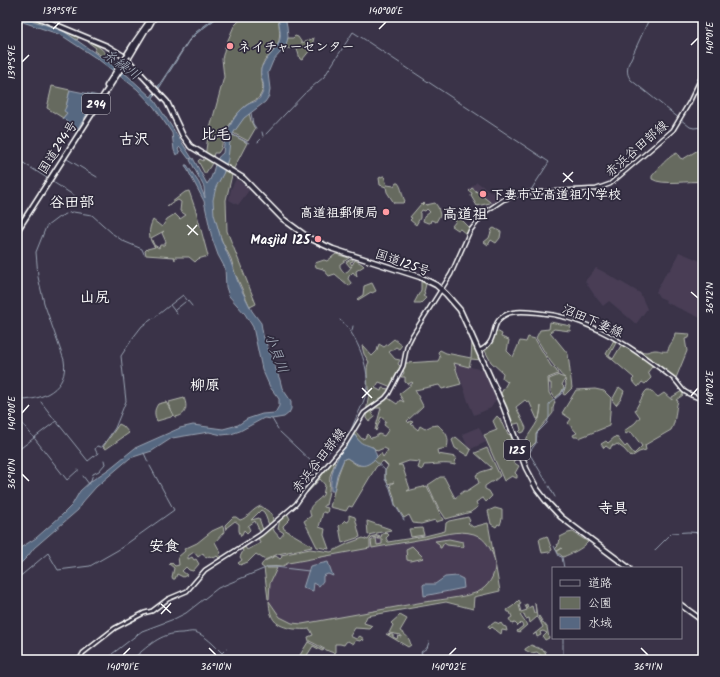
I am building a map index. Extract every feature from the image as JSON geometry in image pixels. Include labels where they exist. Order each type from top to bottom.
[{"type":"highway","name":"国道125号","points":[[37,17],[107,46],[126,58],[169,105],[181,134],[190,146],[243,178],[283,219],[309,238],[333,250],[420,277],[441,289],[460,310],[503,406],[526,468],[536,488],[557,513],[628,567]]},
{"type":"highway","name":"294","points":[[126,58],[153,17]]},
{"type":"highway","name":"国道294号","points":[[17,230],[126,58]]},
{"type":"highway","points":[[682,606],[703,621]]},
{"type":"main road","name":"赤浜谷田部線","points":[[79,660],[83,654],[113,630],[144,613],[152,611],[168,599],[187,591],[204,570],[261,534],[296,504],[346,443],[364,413],[385,398],[389,393],[403,366],[410,339],[454,269],[472,228],[482,215],[494,205],[510,196],[524,192],[596,189],[606,186],[671,132],[680,119],[703,74]]},
{"type":"main road","name":"沼田下妻線","points":[[479,351],[490,343],[496,325],[506,314],[517,311],[556,314],[573,319],[627,345],[671,377],[685,392],[703,400]]},
{"type":"shaded area","points":[[236,179],[250,189],[238,205],[229,200],[231,189]]},
{"type":"shaded area","name":"下妻市立高道祖小学校","points":[[477,182],[492,193],[493,192],[496,194],[498,191],[501,200],[495,203],[477,206],[471,196],[472,193],[468,190]]},
{"type":"shaded area","points":[[679,252],[703,262],[703,319],[665,302],[666,300],[659,297],[656,292],[666,273],[671,269]]},
{"type":"shaded area","points":[[596,268],[640,293],[647,309],[636,324],[609,301],[603,306],[595,296],[585,281]]},
{"type":"shaded area","points":[[455,363],[487,371],[498,396],[491,408],[474,415]]},
{"type":"shaded area","points":[[479,427],[486,442],[471,449],[467,445],[462,434]]},
{"type":"shaded area","points":[[487,526],[499,591],[295,626],[277,617],[269,599],[268,582],[275,570],[289,561],[329,552],[384,534],[386,543]]},
{"type":"green space","points":[[21,17],[31,17],[79,37],[77,40],[62,31]]},
{"type":"green space","points":[[243,17],[278,17],[280,33],[279,40],[278,44],[262,66],[261,73],[263,88],[261,94],[258,99],[244,107],[234,117],[224,137],[221,149],[218,153],[214,153],[211,165],[205,174],[198,161],[200,159],[203,161],[205,157],[208,136],[224,77],[222,59],[225,47],[234,26]]},
{"type":"green space","points":[[295,36],[298,37],[302,43],[314,38],[311,49],[302,60],[300,59],[297,49],[285,48],[288,38],[293,38]]},
{"type":"green space","points":[[89,41],[99,47],[118,64],[117,66],[94,51],[96,48],[88,42]]},
{"type":"green space","points":[[52,86],[70,90],[66,107],[67,113],[63,118],[47,108]]},
{"type":"green space","points":[[249,113],[255,129],[248,141],[233,133]]},
{"type":"green space","points":[[233,135],[247,143],[233,170],[226,166],[228,146]]},
{"type":"green space","points":[[703,147],[703,182],[662,182],[652,179],[652,176],[660,166],[673,155],[677,153],[680,158],[683,159]]},
{"type":"green space","points":[[225,170],[232,175],[226,200],[227,231],[256,304],[250,307],[235,273],[231,259],[222,241],[213,214],[212,202],[214,190]]},
{"type":"green space","points":[[383,176],[387,185],[394,186],[398,183],[405,201],[403,203],[394,203],[387,192],[386,187],[380,185],[379,178]]},
{"type":"green space","points":[[472,188],[490,203],[477,206],[471,196],[472,193],[469,191]]},
{"type":"green space","points":[[189,191],[208,256],[198,259],[195,262],[189,257],[175,257],[175,260],[174,257],[146,255],[145,251],[147,249],[155,247],[150,238],[150,227],[153,220],[162,227],[167,219],[175,214],[180,219],[186,215],[180,211],[181,202],[178,200],[167,206],[185,192]],"holes":[[[164,231],[162,233],[166,242],[164,245],[160,245],[159,248],[154,245],[151,238]]]},
{"type":"green space","points":[[424,203],[426,205],[435,203],[438,207],[440,215],[436,222],[431,220],[430,223],[428,223],[423,221],[424,217],[430,212],[427,209],[425,211],[422,210],[416,225],[410,220],[412,218],[410,217],[421,204],[422,205]]},
{"type":"green space","points":[[455,213],[470,228],[466,234],[460,229],[458,230],[452,226],[456,221],[449,219],[448,214],[454,215]]},
{"type":"green space","points":[[494,228],[501,232],[500,238],[496,243],[491,240],[488,245],[484,242],[489,238],[492,229]]},
{"type":"green space","points":[[336,254],[349,258],[340,264],[340,267],[344,273],[352,266],[350,267],[346,262],[351,259],[353,259],[353,261],[350,262],[352,265],[355,260],[364,266],[356,271],[357,277],[353,272],[349,276],[348,279],[352,284],[349,286],[335,274],[329,276],[323,269],[316,267],[315,263],[324,260],[327,261]]},
{"type":"green space","points":[[421,281],[426,284],[425,293],[423,296],[426,298],[421,303],[414,303],[421,290]]},
{"type":"green space","points":[[372,283],[376,291],[371,292],[358,300],[357,299],[363,295],[364,286]]},
{"type":"green space","points":[[550,322],[571,326],[570,331],[554,329],[550,332],[568,354],[572,388],[565,395],[563,394],[566,385],[565,379],[562,385],[564,387],[561,393],[555,398],[551,392],[551,383],[549,383],[549,379],[559,375],[565,378],[550,361],[536,338],[540,330],[549,329]]},
{"type":"green space","points":[[495,331],[502,334],[501,337],[509,340],[507,351],[513,357],[520,341],[526,342],[528,337],[535,339],[551,366],[558,374],[548,378],[549,393],[555,402],[553,413],[536,434],[536,442],[531,447],[527,446],[523,453],[520,447],[524,444],[538,419],[529,401],[527,402],[525,400],[516,407],[526,428],[524,432],[519,432],[521,430],[519,423],[511,425],[500,395],[508,381],[507,382],[502,378],[503,373],[491,362],[484,349],[491,343]]},
{"type":"green space","points":[[675,333],[690,334],[689,338],[685,339],[687,351],[675,379],[655,363],[648,372],[651,378],[645,384],[642,382],[638,387],[632,380],[634,378],[606,354],[614,340],[617,341],[609,356],[613,359],[622,344],[643,352],[655,350],[668,351],[669,346],[674,339]]},
{"type":"green space","points":[[394,339],[402,345],[399,349],[396,347],[389,352],[395,359],[400,360],[398,364],[401,367],[391,388],[379,382],[375,388],[381,391],[382,388],[389,389],[389,392],[385,396],[397,404],[400,400],[404,402],[399,394],[413,383],[408,384],[405,382],[405,377],[401,377],[404,373],[403,369],[406,363],[438,361],[440,357],[438,352],[440,350],[446,353],[471,358],[472,342],[481,360],[471,359],[469,367],[454,363],[461,384],[442,389],[439,385],[415,390],[423,406],[407,421],[409,423],[410,421],[413,422],[411,424],[418,430],[420,426],[425,429],[438,425],[445,433],[448,440],[447,448],[437,450],[438,454],[456,457],[455,465],[424,465],[422,470],[418,468],[420,462],[409,461],[398,465],[402,465],[410,489],[407,491],[427,486],[443,520],[436,522],[435,520],[421,524],[413,523],[409,515],[404,518],[395,504],[390,485],[394,482],[388,484],[385,478],[385,471],[388,466],[383,461],[376,467],[352,507],[349,506],[346,511],[330,507],[338,475],[344,459],[347,458],[357,465],[365,465],[381,453],[383,457],[388,450],[384,448],[377,451],[373,447],[362,444],[358,441],[355,435],[352,436],[355,431],[362,439],[365,438],[367,434],[371,438],[379,434],[384,436],[389,429],[384,425],[386,421],[381,417],[376,431],[375,430],[381,408],[376,408],[371,412],[375,417],[369,422],[366,418],[370,391],[368,390],[367,375],[367,367],[369,362],[364,354],[362,346],[372,356],[377,351],[379,344],[384,347]]},
{"type":"green space","points":[[619,387],[624,391],[621,399],[616,405],[612,400]]},
{"type":"green space","points":[[595,389],[604,391],[611,398],[609,426],[579,438],[574,437],[573,435],[577,433],[568,423],[571,419],[562,413],[576,390]]},
{"type":"green space","points":[[647,390],[650,390],[658,397],[664,393],[672,400],[672,397],[682,391],[683,395],[676,400],[678,401],[674,423],[671,430],[645,445],[646,450],[631,457],[617,444],[614,446],[612,445],[610,449],[606,446],[604,448],[601,444],[606,441],[608,443],[616,436],[625,447],[627,445],[634,454],[642,446],[632,433],[629,432],[626,434],[624,431],[635,423],[640,417],[635,410]]},
{"type":"green space","points":[[184,398],[186,408],[184,413],[175,417],[168,404],[169,402]]},
{"type":"green space","points":[[166,402],[173,415],[157,421],[155,410],[158,404]]},
{"type":"green space","points":[[497,416],[505,430],[511,435],[517,453],[514,453],[514,457],[516,459],[513,462],[519,466],[515,473],[517,478],[512,476],[504,481],[484,435],[497,430],[493,421]]},
{"type":"green space","points":[[119,424],[129,433],[106,449],[103,447]]},
{"type":"green space","points":[[456,437],[471,450],[468,456],[455,448],[452,440]]},
{"type":"green space","points":[[487,448],[500,476],[485,486],[485,489],[489,491],[492,496],[486,502],[483,498],[476,502],[478,507],[471,512],[446,519],[438,507],[428,485],[440,477],[444,477],[455,498],[464,491],[467,491],[479,483],[476,475],[491,469],[491,467],[475,453]]},
{"type":"green space","points":[[334,459],[335,462],[330,476],[326,505],[324,505],[324,507],[328,508],[327,513],[323,512],[319,527],[325,529],[324,535],[329,549],[317,547],[304,521],[311,516],[310,509],[313,504],[323,495],[325,485],[320,479],[307,493],[306,491]]},
{"type":"green space","points":[[261,506],[272,514],[273,521],[269,525],[264,512],[261,510],[251,520],[259,518],[263,530],[260,532],[255,521],[248,526],[250,530],[247,533],[244,530],[241,536],[239,524],[235,521],[226,528],[226,530],[225,525],[233,517],[240,520],[243,519]]},
{"type":"green space","points":[[495,508],[502,510],[500,525],[498,524],[496,527],[491,524],[488,511]]},
{"type":"green space","points":[[287,513],[290,519],[283,526],[284,529],[312,547],[278,554],[265,560],[256,554],[248,562],[240,565],[238,563],[242,560],[240,557],[243,551],[241,548],[243,546],[247,550],[260,543],[258,537],[271,527],[273,527],[274,531],[280,538],[284,533],[278,529],[280,519]]},
{"type":"green space","points":[[349,515],[355,517],[360,537],[342,543],[339,526],[345,520],[347,522],[349,521]]},
{"type":"green space","points":[[468,517],[470,521],[468,523],[473,527],[488,523],[500,591],[474,597],[473,609],[446,602],[367,616],[364,623],[373,626],[370,629],[355,628],[350,636],[356,639],[360,636],[364,639],[363,641],[362,639],[360,641],[356,640],[353,644],[348,641],[344,645],[335,644],[335,653],[309,641],[308,637],[313,635],[310,629],[288,628],[278,624],[272,617],[269,601],[280,617],[292,623],[302,624],[478,592],[490,581],[494,573],[495,565],[489,546],[486,542],[474,534],[462,532],[372,548],[371,541],[376,538],[377,545],[382,544],[382,539],[377,538],[381,537],[382,534],[387,533],[389,535],[386,538],[388,542],[425,536],[445,531],[446,523],[449,521]]},
{"type":"green space","points":[[367,521],[390,529],[391,530],[368,535]]},
{"type":"green space","points":[[223,526],[224,532],[215,542],[221,553],[219,554],[221,557],[219,558],[217,556],[214,558],[209,556],[206,558],[203,553],[198,557],[194,552],[188,556],[188,559],[192,557],[194,560],[196,559],[199,564],[193,571],[186,567],[182,571],[187,575],[183,577],[177,574],[175,579],[173,579],[174,568],[169,564],[171,562],[175,566],[179,565],[178,557],[185,551],[184,549],[197,543],[212,531]]},
{"type":"green space","points":[[422,528],[424,535],[411,537],[409,529]]},
{"type":"green space","points":[[573,532],[588,542],[573,553],[563,557],[557,552],[562,548],[557,551],[555,549],[558,546],[557,544],[559,544],[560,537]]},
{"type":"green space","points":[[380,536],[370,540],[370,548],[288,563],[283,566],[267,567],[266,568],[277,568],[270,583],[268,599],[264,568],[261,566],[265,561],[276,556],[280,559],[282,557],[281,555],[310,549],[331,552],[349,543],[363,538],[368,540],[370,537]]},
{"type":"green space","points":[[547,536],[552,550],[542,553],[539,539]]},
{"type":"green space","points":[[449,539],[463,542],[464,546],[447,545],[444,543],[440,548],[439,544],[435,541]]},
{"type":"green space","points":[[412,546],[424,558],[411,561],[407,560],[406,549]]},
{"type":"green space","points":[[519,600],[521,604],[519,605],[521,612],[527,610],[525,605],[527,604],[528,608],[532,606],[534,613],[536,613],[535,603],[537,617],[530,623],[529,618],[526,619],[524,614],[520,615],[527,625],[518,633],[517,631],[523,626],[521,623],[518,626],[515,623],[512,624],[509,619],[512,617],[510,612],[507,610]]},
{"type":"green space","points":[[400,615],[407,619],[400,631],[406,635],[409,640],[411,645],[408,647],[386,634],[393,635],[393,637],[397,639],[398,636],[401,637],[401,635],[389,633],[393,625],[391,623]]},
{"type":"green space","points":[[539,616],[542,621],[541,622],[543,622],[547,627],[549,638],[545,640],[543,637],[547,633],[543,631],[540,632],[541,635],[537,637],[536,633],[533,635],[543,627],[538,617]]},
{"type":"green space","points":[[495,622],[501,623],[506,627],[507,631],[502,630],[501,634],[492,627],[490,629],[488,627]]},
{"type":"green space","points":[[308,642],[324,650],[322,651],[313,646],[304,660],[297,660]]},
{"type":"green space","points":[[531,645],[545,651],[547,660],[543,660],[542,656],[537,652],[531,653],[525,650]]},
{"type":"water","points":[[17,17],[62,30],[128,76],[151,97],[189,40],[196,32],[218,17],[188,42],[153,98],[192,158],[189,159],[180,147],[178,149],[180,153],[176,155],[172,133],[154,107],[137,89],[99,60],[61,35],[17,20]]},
{"type":"water","points":[[278,17],[285,17],[288,37],[286,46],[273,61],[268,73],[270,89],[269,96],[265,102],[244,118],[234,132],[230,141],[228,159],[223,174],[216,187],[213,200],[214,214],[221,239],[239,285],[252,311],[261,323],[263,335],[282,388],[291,401],[291,409],[284,417],[272,419],[264,418],[240,431],[231,434],[222,435],[209,432],[172,438],[152,451],[130,458],[96,487],[81,504],[78,510],[34,548],[17,567],[17,550],[36,538],[62,515],[72,505],[80,491],[91,481],[109,469],[135,448],[180,428],[193,425],[223,429],[238,425],[247,419],[262,414],[275,413],[279,406],[279,399],[270,387],[262,369],[253,327],[245,314],[229,296],[226,287],[225,268],[218,255],[212,238],[204,201],[185,165],[187,165],[199,183],[205,198],[204,187],[190,160],[193,158],[207,184],[212,176],[217,159],[223,153],[227,133],[233,120],[247,105],[258,100],[263,92],[264,85],[261,76],[261,69],[280,40]]},
{"type":"water","points":[[70,90],[99,96],[76,131],[63,118],[67,113],[64,111]]},
{"type":"water","points":[[355,435],[361,443],[374,448],[377,457],[369,464],[365,465],[359,465],[347,458],[344,459],[337,475],[334,491],[331,491],[332,475],[336,461],[352,436]]},
{"type":"water","points":[[328,562],[333,576],[328,574],[323,576],[323,581],[319,586],[314,583],[313,591],[303,588],[310,566]]},
{"type":"water","points":[[457,576],[463,579],[464,588],[424,596],[424,584],[435,584],[445,577]]},
{"type":"waterway","points":[[650,17],[628,65],[627,71],[629,76],[631,80],[690,127],[703,127]]},
{"type":"waterway","points":[[306,92],[324,77],[353,32],[367,41]]},
{"type":"waterway","points":[[368,42],[549,162],[531,190],[526,191]]},
{"type":"waterway","points":[[266,134],[305,93]]},
{"type":"waterway","points":[[251,113],[253,124],[256,128]]},
{"type":"waterway","points":[[262,132],[263,136]]},
{"type":"waterway","points":[[231,134],[249,143]]},
{"type":"waterway","points":[[258,142],[262,138]]},
{"type":"waterway","points":[[47,189],[66,158]]},
{"type":"waterway","points":[[17,159],[47,178]]},
{"type":"waterway","points":[[67,159],[97,177]]},
{"type":"waterway","points":[[53,182],[81,200]]},
{"type":"waterway","points":[[17,235],[43,195]]},
{"type":"waterway","points":[[73,212],[92,215],[112,233]]},
{"type":"waterway","points":[[47,226],[59,217],[66,214]]},
{"type":"waterway","points":[[38,276],[36,252],[46,227]]},
{"type":"waterway","points":[[113,234],[123,241],[142,249],[144,254]]},
{"type":"waterway","points":[[17,400],[36,398],[52,391],[58,386],[62,379],[64,370],[64,360],[44,303],[38,277]]},
{"type":"waterway","points":[[177,314],[170,305],[183,295],[192,306]]},
{"type":"waterway","points":[[175,310],[185,302]]},
{"type":"waterway","points":[[154,318],[169,306]]},
{"type":"waterway","points":[[132,339],[142,326],[152,319]]},
{"type":"waterway","points":[[343,322],[353,336],[361,352],[367,379],[364,399],[349,433]]},
{"type":"waterway","points":[[352,331],[353,326]]},
{"type":"waterway","points":[[102,447],[115,428],[126,401],[121,356],[131,341]]},
{"type":"waterway","points":[[546,481],[529,453],[536,443],[537,433],[547,423],[549,417],[549,404],[561,394],[565,387]]},
{"type":"waterway","points":[[41,402],[55,420]]},
{"type":"waterway","points":[[272,419],[278,429]]},
{"type":"waterway","points":[[17,451],[56,421],[88,461],[98,453]]},
{"type":"waterway","points":[[17,425],[18,426],[22,423],[34,438]]},
{"type":"waterway","points":[[280,432],[314,464],[327,454],[339,441]]},
{"type":"waterway","points":[[340,440],[347,432]]},
{"type":"waterway","points":[[35,439],[67,480],[77,471]]},
{"type":"waterway","points":[[97,453],[95,449],[97,446],[101,447]]},
{"type":"waterway","points":[[144,453],[148,462]]},
{"type":"waterway","points":[[90,483],[93,474],[99,471],[105,464],[104,460]]},
{"type":"waterway","points":[[374,460],[385,470],[385,479],[390,488],[395,505],[404,520]]},
{"type":"waterway","points":[[17,579],[48,553],[58,570],[90,566],[118,550],[174,510],[150,466]]},
{"type":"waterway","points":[[83,476],[89,484]]},
{"type":"waterway","points":[[549,486],[555,497]]},
{"type":"waterway","points":[[655,550],[672,533],[703,533]]},
{"type":"waterway","points":[[554,546],[559,556],[562,557],[564,567]]},
{"type":"waterway","points":[[112,654],[142,631],[186,613],[218,588],[268,567],[309,571]]},
{"type":"waterway","points":[[131,660],[160,638],[174,634],[192,632],[199,633],[222,653],[226,649]]},
{"type":"waterway","points":[[425,660],[421,652],[427,648],[429,642]]},
{"type":"waterway","points":[[560,660],[563,653],[563,644]]},
{"type":"place","name":"ネイチャーセンター","points":[[230,46]]},
{"type":"place","name":"下妻市立高道祖小学校","points":[[483,194]]},
{"type":"place","name":"高道祖郵便局","points":[[386,212]]},
{"type":"place","name":"Masjid 125","points":[[318,239]]},
{"type":"district","name":"比毛","points":[[216,134]]},
{"type":"district","name":"古沢","points":[[134,139]]},
{"type":"district","name":"谷田部","points":[[72,202]]},
{"type":"district","name":"高道祖","points":[[465,214]]},
{"type":"district","name":"山尻","points":[[95,297]]},
{"type":"district","name":"柳原","points":[[205,385]]},
{"type":"district","name":"寺具","points":[[613,508]]},
{"type":"district","name":"安食","points":[[164,546]]},
{"type":"water label","name":"糸繰川","points":[[122,64]]},
{"type":"water label","name":"小貝川","points":[[277,353]]}]
